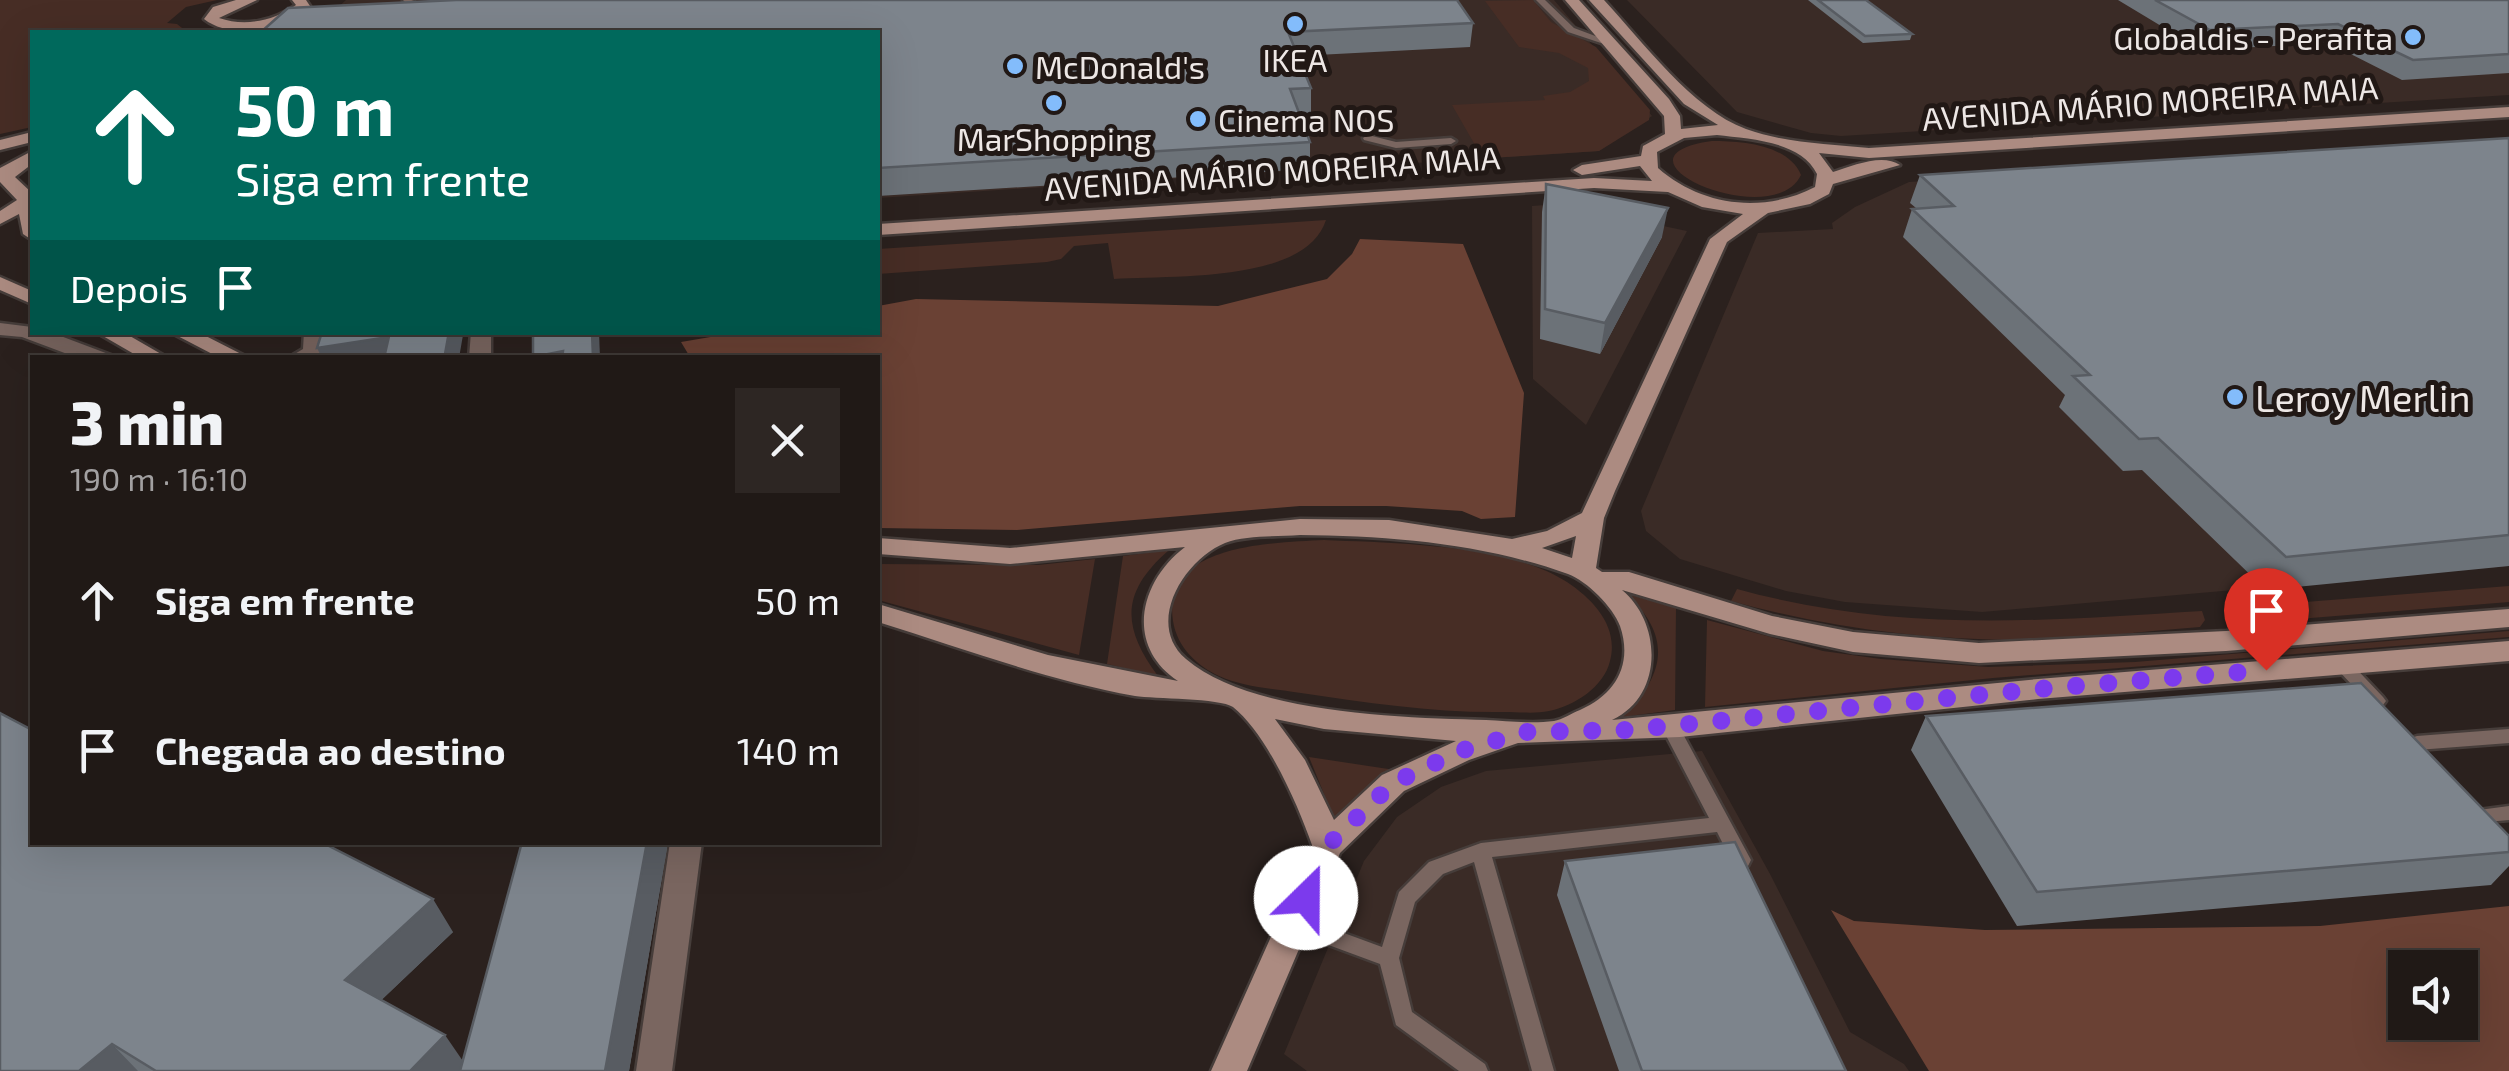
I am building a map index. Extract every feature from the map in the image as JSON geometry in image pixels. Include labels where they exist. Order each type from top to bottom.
[{"type":"main road","points":[[250,0],[212,15],[215,23],[223,29],[252,28],[295,12],[303,6],[299,0]]},
{"type":"main road","points":[[1572,0],[1662,102],[1672,116],[1673,136]]},
{"type":"main road","points":[[1596,0],[1701,111],[1743,132]]},
{"type":"main road","name":"AVENIDA MÁRIO MOREIRA MAIA","points":[[1743,132],[1794,146],[1869,153],[2509,112]]},
{"type":"main road","name":"AVENIDA MÁRIO MOREIRA MAIA","points":[[1764,208],[1810,199],[1824,190],[1828,180],[1866,167],[2509,125]]},
{"type":"main road","points":[[1743,132],[1706,131],[1673,136],[1650,150],[1646,160],[1658,178],[1693,197],[1764,208]]},
{"type":"main road","points":[[0,145],[30,138]]},
{"type":"main road","points":[[1794,146],[1819,162],[1828,180]]},
{"type":"main road","points":[[30,157],[4,174],[25,195],[30,226]]},
{"type":"main road","name":"AVENIDA MÁRIO MOREIRA MAIA","points":[[880,215],[1591,169],[1646,160]]},
{"type":"main road","name":"AVENIDA MÁRIO MOREIRA MAIA","points":[[880,229],[1594,183],[1671,188]]},
{"type":"main road","points":[[1693,197],[1720,239]]},
{"type":"main road","points":[[0,218],[24,203]]},
{"type":"main road","points":[[1590,575],[1592,518],[1720,239],[1764,208]]},
{"type":"main road","points":[[0,283],[30,297]]},
{"type":"main road","points":[[112,335],[152,355]]},
{"type":"main road","points":[[190,335],[233,348]]},
{"type":"main road","points":[[1512,548],[1555,536],[1592,518]]},
{"type":"main road","points":[[880,546],[1010,556],[1300,528],[1389,528],[1512,548],[1590,575],[1629,581],[1770,625],[1853,642],[1979,652],[2206,642],[2509,618]]},
{"type":"main road","points":[[1222,534],[1194,550],[1173,570],[1155,600],[1157,633],[1176,666],[1232,697],[1289,754],[1309,790],[1328,845]]},
{"type":"main road","points":[[1560,732],[1611,708],[1636,677],[1639,641],[1627,608],[1590,575]]},
{"type":"main road","points":[[880,614],[1086,673],[1177,694],[1232,697],[1344,722],[1525,732],[1670,726],[2038,689],[2509,650]]},
{"type":"main road","points":[[1229,1071],[1328,845],[1393,783],[1460,751],[1525,732]]},
{"type":"street","points":[[0,329],[21,328],[30,332]]},
{"type":"street","points":[[37,335],[88,355]]},
{"type":"street","points":[[306,355],[313,352],[314,335]]},
{"type":"street","points":[[654,1071],[686,845]]},
{"type":"lane","points":[[1540,0],[1571,30],[1610,43]]},
{"type":"lane","points":[[1368,138],[1396,145],[1451,142]]},
{"type":"lane","points":[[2342,664],[2431,758]]},
{"type":"lane","points":[[1670,726],[1748,877]]},
{"type":"lane","points":[[2406,731],[2509,736]]},
{"type":"lane","points":[[2509,813],[2479,808],[2509,839]]},
{"type":"lane","points":[[1477,1071],[1403,1018],[1389,958],[1406,898],[1436,868],[1481,851],[1723,824]]},
{"type":"lane","points":[[1481,851],[1543,1071]]},
{"type":"lane","points":[[1295,924],[1389,958]]},
{"type":"shaded area","points":[[0,0],[217,0],[186,7],[167,23],[184,30],[30,30],[30,127],[0,134]]},
{"type":"shaded area","points":[[346,0],[1554,0],[1652,116],[1599,151],[880,198],[880,30],[283,30],[324,20]]},
{"type":"shaded area","points":[[1533,0],[1551,22],[1596,47],[1650,110],[1649,120],[1599,151],[1490,158],[1479,152],[1452,105],[1545,100],[1543,96],[1570,92],[1589,81],[1588,68],[1559,53],[1519,47],[1485,1]]},
{"type":"shaded area","points":[[1627,0],[2509,0],[2509,95],[1841,136],[1811,133],[1737,112]]},
{"type":"shaded area","points":[[1712,141],[1762,146],[1786,157],[1801,175],[1784,191],[1759,197],[1703,186],[1682,174],[1673,161],[1681,149]]},
{"type":"shaded area","points":[[2509,142],[2509,566],[1982,612],[1845,602],[1786,591],[1680,559],[1646,531],[1641,511],[1758,233],[1833,229],[1832,223],[1855,207],[1909,182]]},
{"type":"shaded area","points":[[1559,204],[1687,231],[1586,425],[1533,379],[1532,206]]},
{"type":"shaded area","points":[[1326,220],[1313,241],[1292,256],[1264,266],[1200,275],[1114,279],[1108,243],[1074,246],[1061,259],[1047,262],[880,274],[880,249]]},
{"type":"shaded area","points":[[1360,239],[1463,244],[1524,393],[1515,517],[1481,519],[1462,511],[1386,506],[1300,506],[1017,530],[880,528],[880,355],[689,355],[681,342],[722,335],[880,335],[880,306],[916,299],[1218,306],[1327,279],[1352,254]]},
{"type":"shaded area","points":[[1324,540],[1450,548],[1543,569],[1577,589],[1602,616],[1611,637],[1607,670],[1587,694],[1559,708],[1478,712],[1402,707],[1249,685],[1211,672],[1189,654],[1173,621],[1174,595],[1184,576],[1224,552]]},
{"type":"shaded area","points":[[1169,550],[1142,580],[1132,610],[1137,641],[1158,676],[1107,664],[1123,556]]},
{"type":"shaded area","points":[[1095,559],[1079,655],[880,601],[880,564],[1038,565]]},
{"type":"shaded area","points":[[2509,586],[2509,602],[2238,624],[2228,608]]},
{"type":"shaded area","points":[[1737,589],[1796,603],[1912,618],[2026,620],[2202,611],[2205,620],[2200,627],[2074,638],[1955,638],[1880,631],[1768,610],[1731,601]]},
{"type":"shaded area","points":[[1627,594],[1676,608],[1675,710],[1622,717],[1647,686],[1658,656],[1652,626]]},
{"type":"shaded area","points":[[1707,620],[1823,651],[1988,667],[2135,662],[2509,631],[2509,637],[1993,678],[1705,707]]},
{"type":"shaded area","points":[[1702,751],[1850,1032],[1904,1064],[1909,1071],[1307,1071],[1284,1054],[1364,861],[1397,817],[1441,787],[1486,771]]},
{"type":"shaded area","points":[[1309,757],[1395,770],[1335,821]]},
{"type":"shaded area","points":[[2509,906],[2509,1071],[1929,1071],[1831,910],[1854,921],[1985,930],[2320,926]]},
{"type":"building","name":"MarShopping","points":[[456,0],[1457,0],[1473,23],[1288,32],[1311,88],[1290,89],[1310,142],[880,168],[880,30],[263,30],[288,8]]},
{"type":"building","points":[[1818,0],[1866,0],[1912,34],[1865,36]]},
{"type":"building","name":"Globaldis - Perafita","points":[[2155,0],[2509,0],[2509,54],[2413,60],[2338,24],[2210,30]]},
{"type":"building","points":[[2509,138],[2509,535],[2286,557],[2158,438],[2139,439],[2073,376],[2090,375],[1912,209],[1954,206],[1920,175]]},
{"type":"building","points":[[1546,184],[1668,208],[1605,323],[1545,309]]},
{"type":"building","points":[[321,335],[382,335],[382,338],[317,348]]},
{"type":"building","points":[[389,335],[448,335],[445,354],[385,355]]},
{"type":"building","points":[[533,335],[592,335],[593,355],[562,355],[563,351],[533,355]]},
{"type":"building","points":[[2361,683],[2509,836],[2509,852],[2037,892],[1926,716]]},
{"type":"building","points":[[0,713],[30,729],[30,845],[327,845],[433,899],[345,980],[445,1035],[410,1071],[156,1071],[112,1044],[79,1071],[0,1071]]},
{"type":"building","points":[[1735,842],[1846,1071],[1642,1071],[1565,861]]},
{"type":"building","points":[[521,845],[646,845],[605,1071],[460,1071]]},
{"type":"place","name":"IKEA","points":[[1295,24]]},
{"type":"place","name":"Globaldis - Perafita","points":[[2413,37]]},
{"type":"place","name":"McDonald's","points":[[1015,66]]},
{"type":"place","name":"MarShopping","points":[[1054,103]]},
{"type":"place","name":"Cinema NOS","points":[[1198,119]]},
{"type":"place","name":"Leroy Merlin","points":[[2235,397]]},
{"type":"route","points":[[1306,898],[1328,845],[1393,783],[1460,751],[1525,732],[1628,730],[2266,670]]}]
